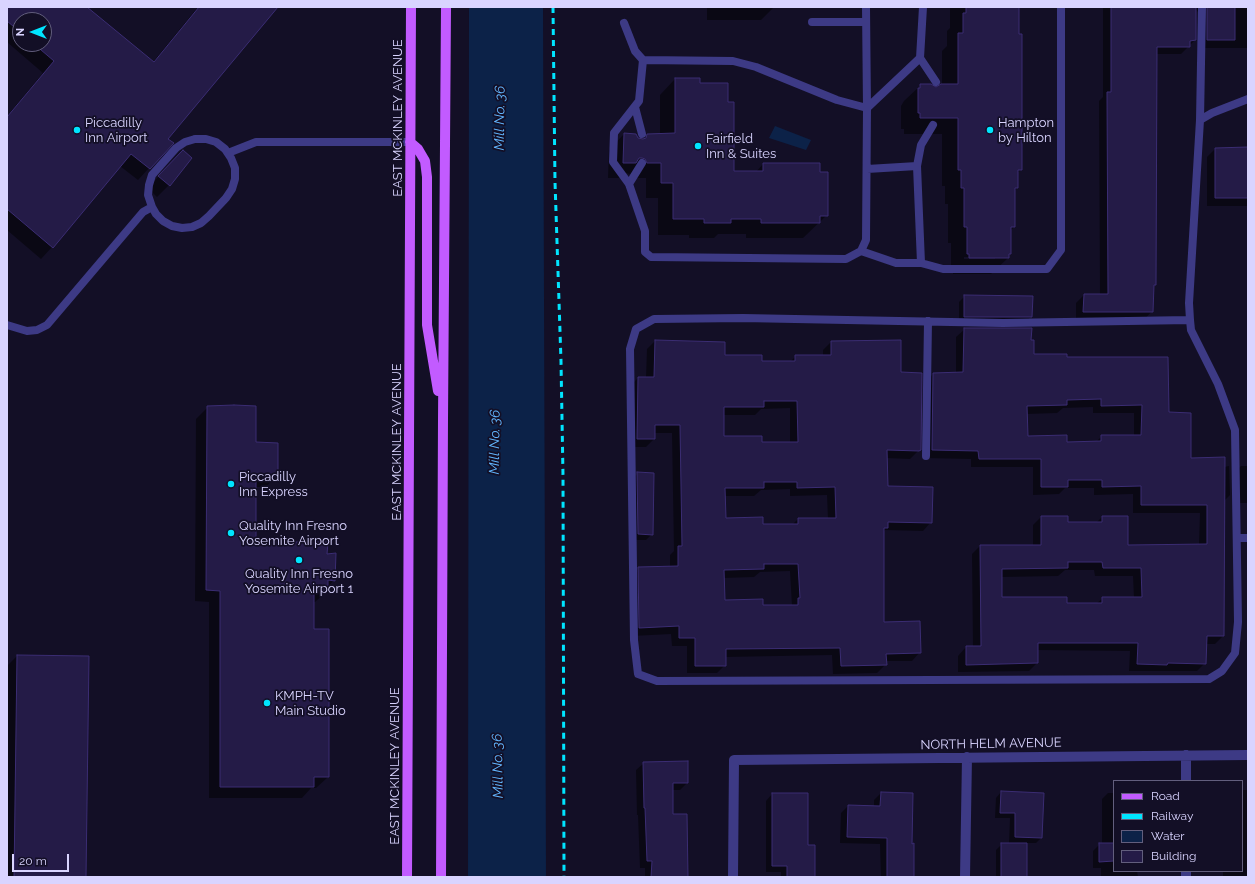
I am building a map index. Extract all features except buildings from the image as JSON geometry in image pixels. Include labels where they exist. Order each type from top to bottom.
[{"type":"main road","name":"EAST MCKINLEY AVENUE","points":[[407,877],[410,502],[411,7]]},
{"type":"main road","points":[[441,877],[446,7]]},
{"type":"main road","points":[[410,142],[418,149],[425,161],[427,177],[428,325],[443,419]]},
{"type":"street","points":[[1186,755],[1186,780]]},
{"type":"street","name":"NORTH HELM AVENUE","points":[[733,877],[734,760],[1248,755]]},
{"type":"street","points":[[965,877],[966,757]]},
{"type":"lane","points":[[624,23],[635,51],[643,60],[639,101],[614,133],[613,162],[629,184],[645,231],[645,252],[651,257],[846,259],[861,251],[866,240],[866,7]]},
{"type":"lane","points":[[923,7],[920,58],[936,82]]},
{"type":"lane","points":[[861,251],[896,263],[921,264],[943,269],[1047,269],[1061,250],[1061,7]]},
{"type":"lane","points":[[1190,320],[1003,323],[743,318],[654,320],[636,330],[630,349],[634,640],[638,674],[657,681],[1209,679],[1222,671],[1235,653],[1238,622],[1235,430],[1218,384],[1191,330],[1189,303],[1200,120],[1202,7]]},
{"type":"lane","points":[[812,22],[866,22]]},
{"type":"lane","points":[[867,108],[920,58]]},
{"type":"lane","points":[[643,60],[733,61],[756,67],[837,100],[867,108]]},
{"type":"lane","points":[[1200,120],[1212,113],[1248,99]]},
{"type":"lane","points":[[635,107],[642,134]]},
{"type":"lane","points":[[921,264],[917,166],[921,145],[933,125]]},
{"type":"lane","points":[[195,139],[206,139],[216,142],[225,149],[235,168],[235,179],[232,189],[226,198],[201,223],[192,227],[182,228],[172,226],[163,221],[152,207],[148,195],[152,175],[176,148],[184,142],[195,139]]},
{"type":"lane","points":[[228,153],[256,142],[410,142]]},
{"type":"lane","points":[[629,184],[642,163]]},
{"type":"lane","points":[[867,169],[917,166]]},
{"type":"lane","points":[[7,326],[27,331],[37,330],[47,325],[143,212],[152,207]]},
{"type":"lane","points":[[926,456],[928,321]]},
{"type":"lane","points":[[1237,538],[1248,538]]},
{"type":"water","name":"Mill No. 36","points":[[469,7],[543,7],[546,877],[468,877]]},
{"type":"water","points":[[775,126],[811,140],[806,150],[769,138]]},
{"type":"railway","points":[[553,7],[555,182],[563,475],[564,877]]},
{"type":"place","name":"Piccadilly Inn Airport","points":[[77,130]]},
{"type":"place","name":"Hampton by Hilton","points":[[990,130]]},
{"type":"place","name":"Fairfield Inn & Suites","points":[[698,146]]},
{"type":"place","name":"Piccadilly Inn Express","points":[[231,484]]},
{"type":"place","name":"Quality Inn Fresno Yosemite Airport","points":[[231,533]]},
{"type":"place","name":"Quality Inn Fresno Yosemite Airport 1","points":[[299,560]]},
{"type":"place","name":"KMPH-TV Main Studio","points":[[267,703]]}]
